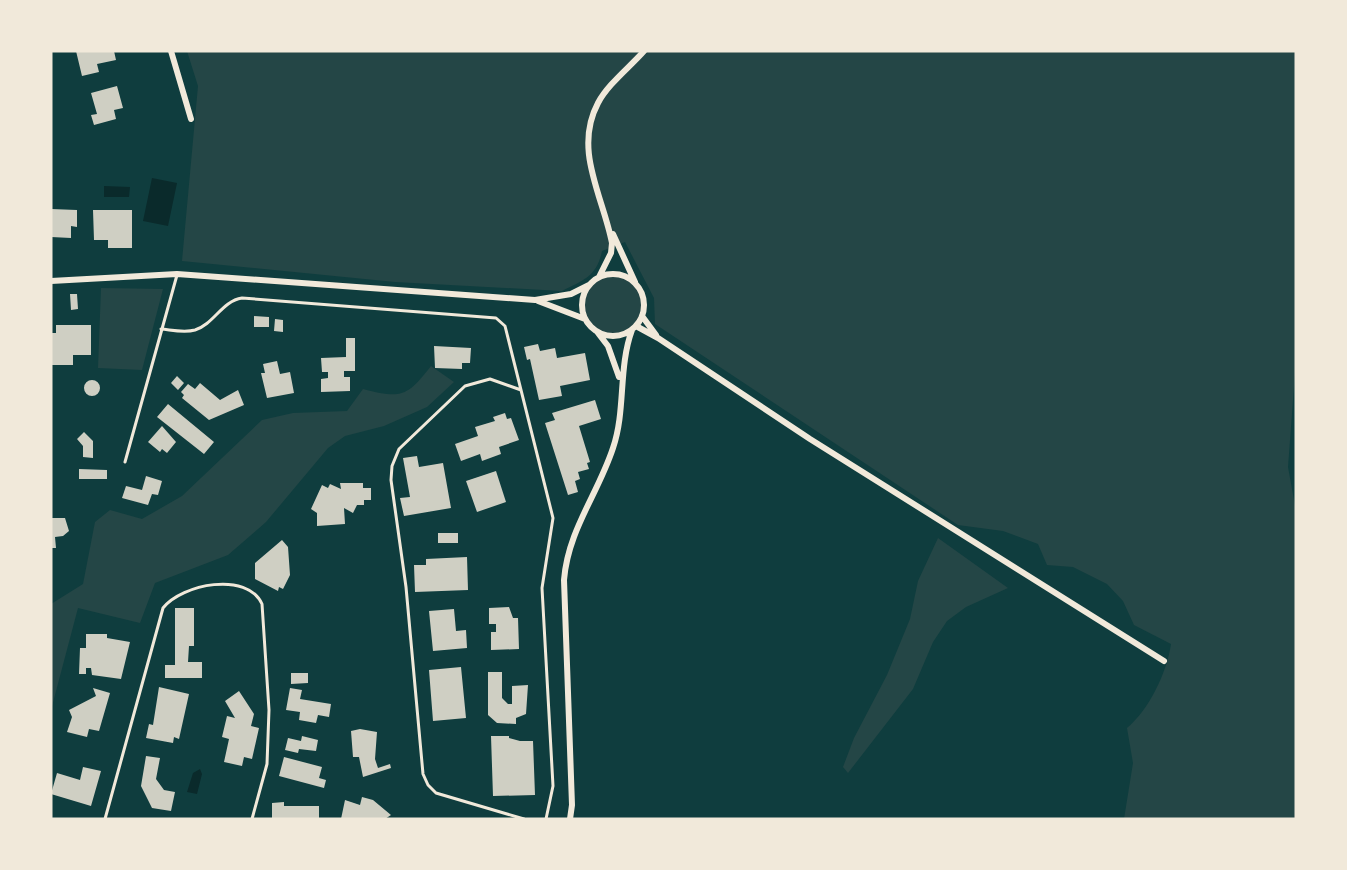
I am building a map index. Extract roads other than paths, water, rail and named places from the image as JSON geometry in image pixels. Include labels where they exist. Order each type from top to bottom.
[{"type":"street","points":[[171,51],[191,119]]},
{"type":"street","points":[[570,819],[572,805],[564,580],[566,555],[614,447],[619,424],[621,384],[634,328],[642,316],[643,299],[609,229],[587,153],[590,128],[598,102],[644,51]]},
{"type":"street","points":[[51,281],[177,274],[535,300],[571,294],[599,277],[611,253],[609,229]]},
{"type":"street","points":[[599,277],[622,276],[635,284]]},
{"type":"street","points":[[589,285],[581,302],[585,319],[597,333],[618,368],[621,384]]},
{"type":"street","points":[[535,300],[585,319]]},
{"type":"street","points":[[642,316],[658,338]]},
{"type":"street","points":[[597,333],[615,336],[634,328],[658,338],[810,439],[1164,661]]},
{"type":"lane","points":[[125,462],[177,274]]},
{"type":"lane","points":[[161,329],[183,332],[195,330],[205,325],[230,302],[242,298],[496,318],[506,326],[553,518],[542,588],[553,786],[546,819]]},
{"type":"lane","points":[[521,390],[490,380],[465,386],[399,449],[392,466],[392,480],[406,587],[423,774],[428,785],[436,793],[524,819]]},
{"type":"lane","points":[[105,819],[163,608],[178,593],[232,584],[252,590],[262,604],[269,710],[267,764],[252,819]]}]
